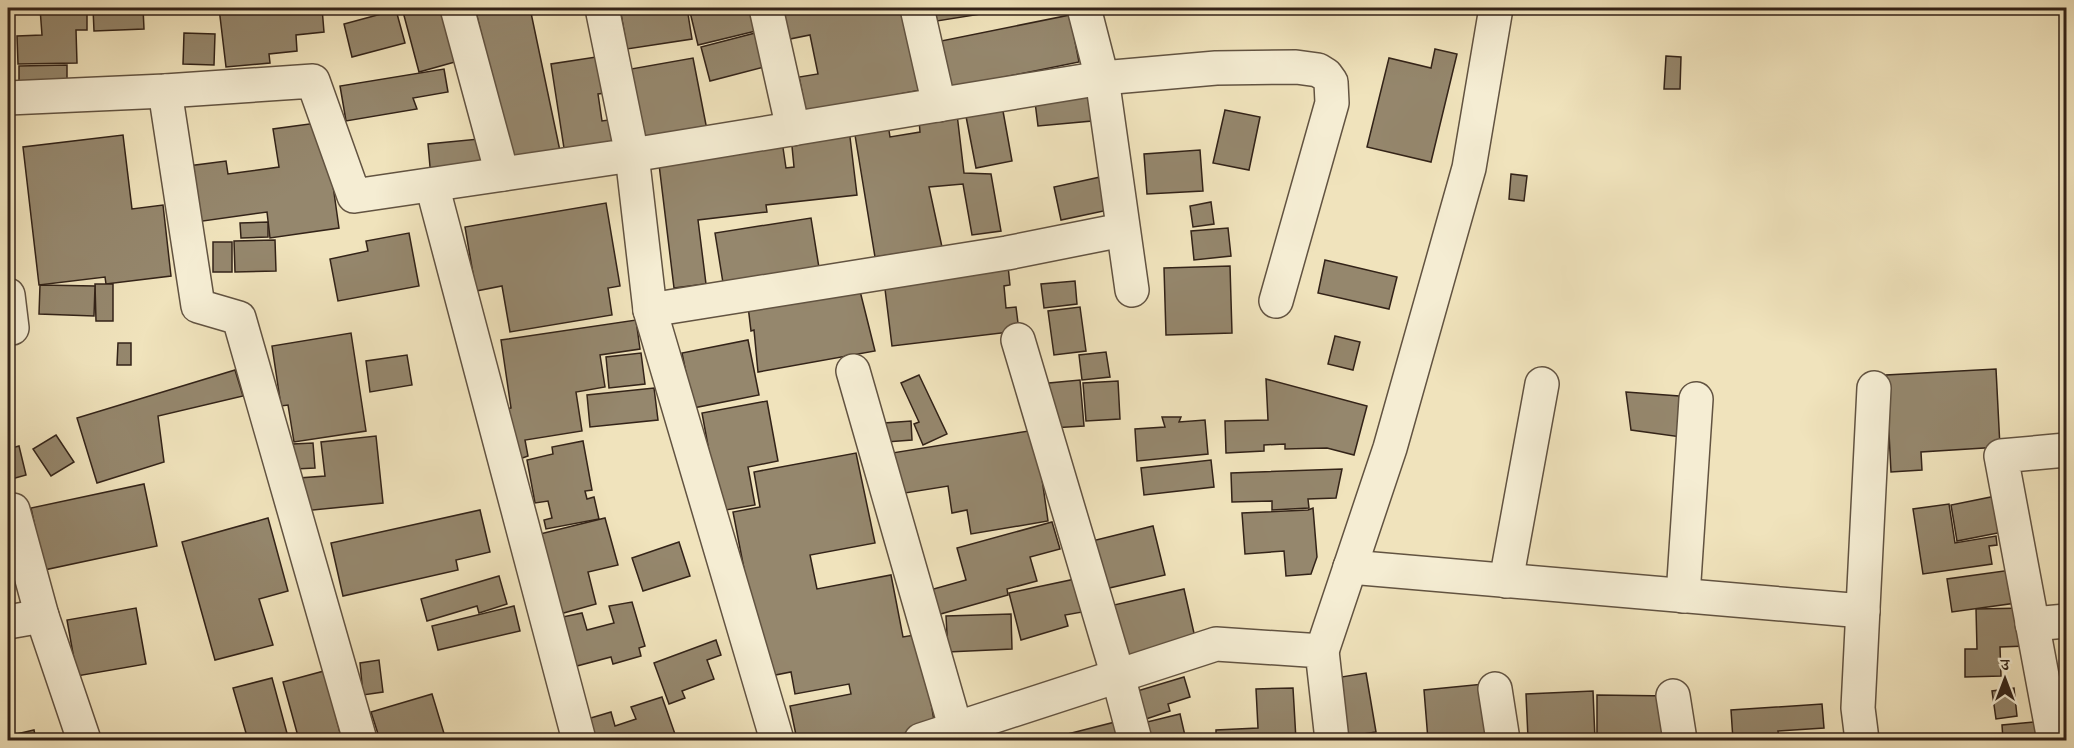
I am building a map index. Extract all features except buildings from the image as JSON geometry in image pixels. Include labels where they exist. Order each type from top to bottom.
[{"type":"street","points":[[457,8],[502,174]]},
{"type":"street","points":[[602,8],[632,155],[650,310],[777,741]]},
{"type":"street","points":[[766,8],[793,129]]},
{"type":"street","points":[[917,8],[939,105]]},
{"type":"street","points":[[1084,8],[1102,78],[1132,290]]},
{"type":"street","points":[[1332,741],[1322,651],[1390,448],[1468,168],[1496,8]]},
{"type":"street","points":[[8,98],[313,81],[354,196],[632,155],[1102,78],[1216,68],[1296,67],[1318,70],[1332,82],[1332,103],[1276,302]]},
{"type":"street","points":[[165,91],[198,306],[239,318],[360,741]]},
{"type":"street","points":[[432,185],[579,741]]},
{"type":"street","points":[[650,310],[1007,253],[1122,230]]},
{"type":"street","points":[[8,295],[12,328]]},
{"type":"street","points":[[1018,340],[1118,676],[1135,741]]},
{"type":"street","points":[[853,371],[957,735]]},
{"type":"street","points":[[1506,581],[1542,384]]},
{"type":"street","points":[[1862,741],[1858,708],[1874,388]]},
{"type":"street","points":[[1683,596],[1696,399]]},
{"type":"street","points":[[2054,741],[2001,456],[2067,450]]},
{"type":"street","points":[[13,510],[42,616],[84,741]]},
{"type":"street","points":[[1350,567],[1863,610]]},
{"type":"street","points":[[8,622],[42,616]]},
{"type":"street","points":[[2032,624],[2067,621]]},
{"type":"street","points":[[921,741],[957,735],[1118,676],[1216,644],[1322,651]]},
{"type":"street","points":[[1495,689],[1503,741]]},
{"type":"street","points":[[1673,696],[1680,741]]}]
